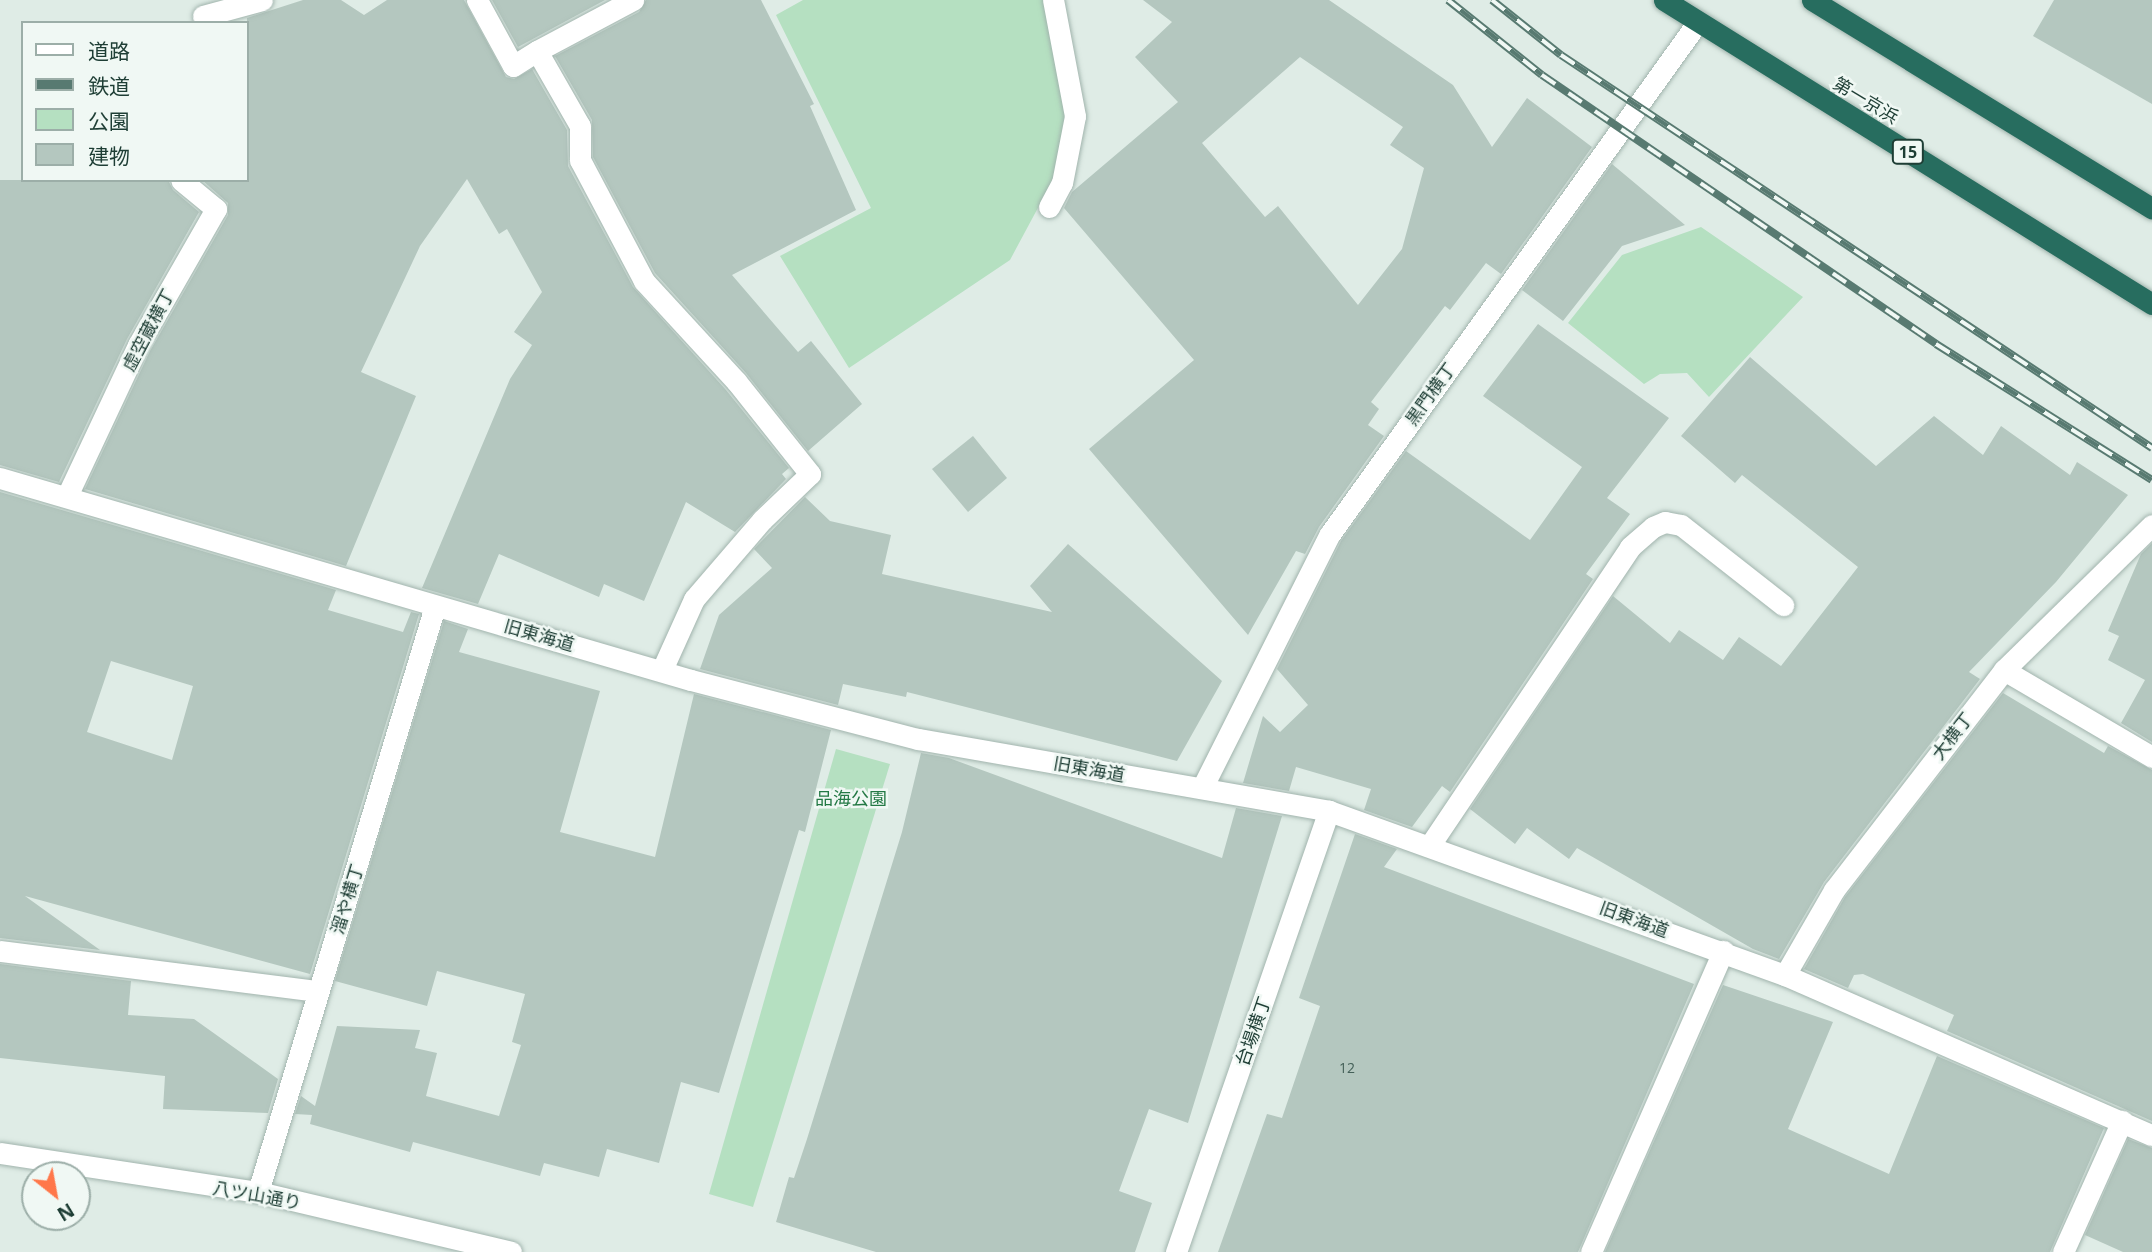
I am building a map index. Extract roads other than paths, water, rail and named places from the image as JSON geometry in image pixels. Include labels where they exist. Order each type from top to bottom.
[{"type":"highway","name":"第一京浜","points":[[1664,0],[2152,304]]},
{"type":"highway","points":[[1812,0],[2152,208]]},
{"type":"street","points":[[202,13],[262,0]]},
{"type":"street","points":[[477,0],[513,66],[633,0]]},
{"type":"street","points":[[1049,207],[1062,183],[1075,116],[1053,0]]},
{"type":"street","name":"黒門横丁","points":[[1202,789],[1330,534],[1697,23]]},
{"type":"street","points":[[537,51],[580,125],[580,160],[644,281],[736,381],[810,474],[762,520],[694,599],[662,670]]},
{"type":"street","name":"虚空蔵横丁","points":[[67,496],[138,345],[216,209],[183,182]]},
{"type":"street","name":"旧東海道","points":[[0,478],[435,606],[918,739],[1329,811],[1430,845],[1785,975],[2152,1135]]},
{"type":"street","points":[[1430,845],[1630,547],[1653,527],[1665,522],[1681,525],[1783,605]]},
{"type":"street","name":"大横丁","points":[[1785,975],[1834,890],[2004,670],[2152,525]]},
{"type":"street","name":"溜や横丁","points":[[258,1192],[315,991],[435,606]]},
{"type":"street","points":[[2004,670],[2152,757]]},
{"type":"street","name":"台場横丁","points":[[1176,1252],[1329,811]]},
{"type":"street","points":[[0,951],[315,991]]},
{"type":"street","points":[[1591,1252],[1723,951]]},
{"type":"street","points":[[2063,1252],[2122,1121]]},
{"type":"street","name":"八ツ山通り","points":[[0,1153],[258,1192],[511,1252]]},
{"type":"railway","points":[[1448,0],[1542,75],[1936,344],[2152,480]]},
{"type":"railway","points":[[1492,0],[1561,55],[2152,448]]},
{"type":"park label","name":"品海公園","points":[[851,798]]}]
